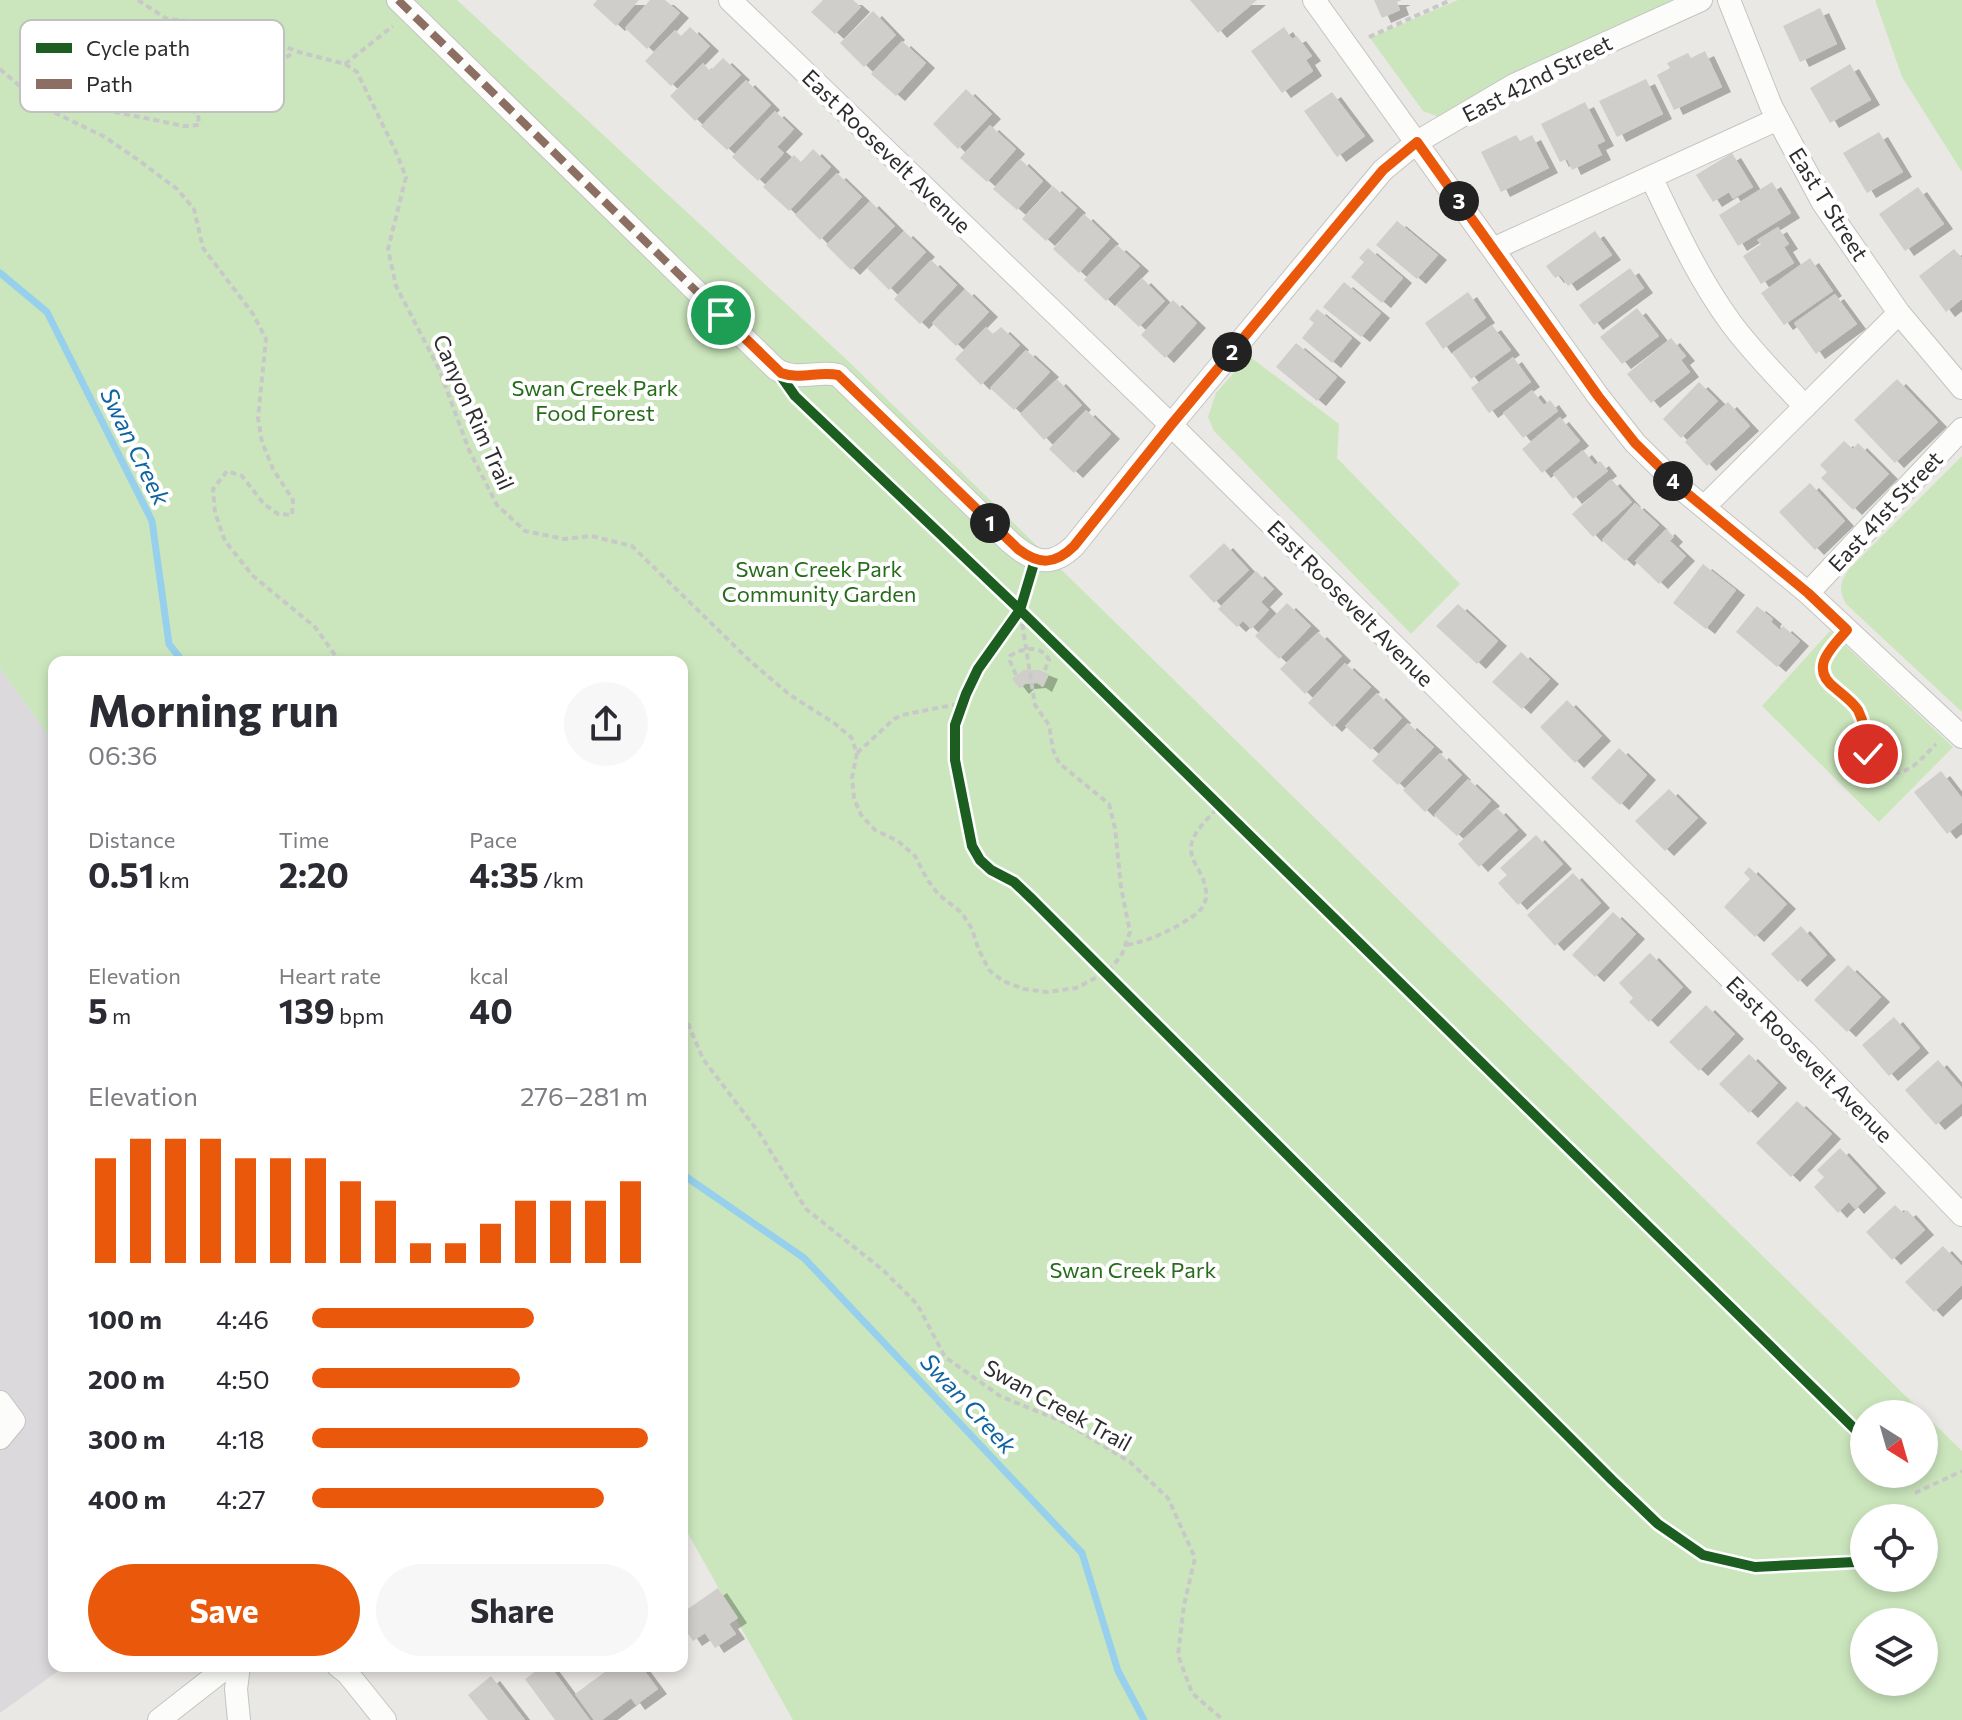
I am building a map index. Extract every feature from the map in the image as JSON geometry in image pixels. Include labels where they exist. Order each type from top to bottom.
[{"type":"street","name":"East Roosevelt Avenue","points":[[730,0],[1171,425],[1794,1041],[1962,1215]]},
{"type":"street","points":[[1314,0],[1635,443],[1683,490],[1808,593],[1957,733]]},
{"type":"street","name":"East 42nd Street","points":[[404,6],[776,369],[786,375],[833,374],[843,379],[1025,555],[1035,560],[1052,560],[1074,546],[1383,170],[1417,142],[1514,85],[1701,0]]},
{"type":"street","name":"East T Street","points":[[1729,0],[1771,106],[1823,203],[1899,313],[1962,388]]},
{"type":"street","points":[[1493,249],[1778,119]]},
{"type":"street","points":[[1651,177],[1709,291],[1733,326],[1805,407]]},
{"type":"street","points":[[1704,507],[1899,313]]},
{"type":"street","name":"East 41st Street","points":[[1808,593],[1962,429]]},
{"type":"street","points":[[0,1402],[14,1421],[0,1438]]},
{"type":"street","points":[[159,1720],[220,1672]]},
{"type":"street","points":[[238,1672],[236,1689],[239,1720]]},
{"type":"street","points":[[346,1672],[385,1720]]},
{"type":"path","points":[[138,0],[167,19],[178,20]]},
{"type":"path","points":[[1348,46],[1451,0]]},
{"type":"path","points":[[284,46],[345,64],[404,6]]},
{"type":"path","points":[[284,59],[295,51]]},
{"type":"path","points":[[0,69],[20,86]]},
{"type":"path","points":[[53,112],[105,137],[177,189],[194,209],[203,248],[253,314],[266,339],[258,418],[262,442],[273,469],[293,500],[292,515],[278,514],[264,504],[242,476],[227,471],[213,489],[215,513],[225,541],[253,576],[315,627],[336,656]]},
{"type":"path","points":[[115,112],[184,126],[199,125],[198,114],[195,112]]},
{"type":"path","points":[[1011,622],[1024,598]]},
{"type":"path","points":[[1009,600],[1031,621]]},
{"type":"path","points":[[962,703],[894,719],[857,753],[852,778],[854,798],[861,815],[875,830],[898,841],[915,856],[938,894],[962,913],[989,970],[1003,981],[1024,989],[1047,992],[1076,988],[1113,966],[1130,932],[1113,816],[1109,804],[1059,763],[1053,750],[1049,725],[1035,705],[1020,610]]},
{"type":"path","points":[[1847,630],[1825,655],[1823,671],[1831,686],[1857,709],[1865,730],[1868,754],[1879,771],[1889,774],[1906,770],[1957,733]]},
{"type":"path","points":[[1016,675],[1010,656],[1018,650],[1040,649],[1044,652],[1049,660],[1044,672]]},
{"type":"path","points":[[1208,795],[1231,817]]},
{"type":"path","points":[[1125,946],[1161,936],[1199,914],[1207,899],[1205,884],[1191,847],[1196,835],[1219,806]]},
{"type":"path","points":[[1095,962],[1116,984]]},
{"type":"path","points":[[1915,1493],[1962,1471]]},
{"type":"path","points":[[1911,1488],[1918,1504]]},
{"type":"shaded area","points":[[0,668],[48,735],[48,1672],[57,1672],[0,1713]]},
{"type":"green space","name":"Swan Creek Park","points":[[0,0],[457,0],[846,359],[1910,1400],[1850,1400],[1850,1488],[1938,1488],[1938,1428],[1962,1451],[1962,1720],[793,1720],[688,1534],[688,656],[48,656],[48,735],[0,668]]},
{"type":"green space","points":[[1458,0],[1683,0],[1439,117],[1423,111],[1370,38]]},
{"type":"green space","points":[[1875,0],[1962,0],[1962,172],[1902,77]]},
{"type":"green space","points":[[1249,356],[1339,424],[1337,458],[1460,584],[1411,634],[1214,431],[1208,417],[1216,393]]},
{"type":"green space","points":[[1962,456],[1962,712],[1846,604],[1841,589],[1849,569]]},
{"type":"green space","points":[[1830,631],[1953,747],[1879,822],[1762,706]]},
{"type":"building","points":[[597,0],[639,0],[616,26],[593,5]]},
{"type":"building","points":[[650,0],[665,0],[680,13],[647,49],[625,28]]},
{"type":"building","points":[[823,0],[853,0],[861,7],[835,34],[811,12]]},
{"type":"building","points":[[1190,0],[1257,0],[1218,33]]},
{"type":"building","points":[[1374,0],[1402,0],[1397,2],[1400,10],[1382,18]]},
{"type":"building","points":[[1820,8],[1837,44],[1800,62],[1783,26]]},
{"type":"building","points":[[873,11],[896,35],[864,67],[840,43]]},
{"type":"building","points":[[690,27],[710,46],[671,86],[645,61],[675,30],[681,36]]},
{"type":"building","points":[[1284,27],[1292,39],[1297,36],[1312,56],[1306,60],[1313,71],[1282,93],[1251,51]]},
{"type":"building","points":[[902,41],[926,63],[896,96],[871,74]]},
{"type":"building","points":[[1705,51],[1722,87],[1674,110],[1657,75],[1670,68],[1667,63],[1688,53],[1691,58]]},
{"type":"building","points":[[723,58],[741,75],[695,121],[670,96],[703,63],[710,71]]},
{"type":"building","points":[[1850,64],[1871,100],[1830,123],[1810,88]]},
{"type":"building","points":[[1646,79],[1663,114],[1617,137],[1599,101]]},
{"type":"building","points":[[746,80],[771,105],[727,150],[701,126]]},
{"type":"building","points":[[966,89],[992,114],[958,149],[933,124]]},
{"type":"building","points":[[1332,92],[1365,136],[1337,157],[1304,111]]},
{"type":"building","points":[[1585,102],[1605,141],[1597,145],[1602,155],[1572,170],[1567,159],[1560,162],[1541,124]]},
{"type":"building","points":[[775,111],[794,129],[777,147],[784,153],[758,181],[732,157]]},
{"type":"building","points":[[990,125],[1016,149],[987,182],[960,158]]},
{"type":"building","points":[[1879,132],[1903,172],[1867,193],[1843,153]]},
{"type":"building","points":[[1516,135],[1520,141],[1532,135],[1549,168],[1501,192],[1481,152]]},
{"type":"building","points":[[813,149],[831,167],[789,211],[763,187],[794,155],[801,162]]},
{"type":"building","points":[[1732,153],[1753,187],[1733,199],[1729,192],[1713,202],[1696,175]]},
{"type":"building","points":[[1020,159],[1043,181],[1017,210],[993,189]]},
{"type":"building","points":[[837,173],[862,197],[820,240],[795,215]]},
{"type":"building","points":[[1772,182],[1791,213],[1738,246],[1719,215]]},
{"type":"building","points":[[1053,186],[1077,208],[1046,241],[1022,219]]},
{"type":"building","points":[[1918,187],[1944,224],[1905,251],[1879,214]]},
{"type":"building","points":[[870,201],[895,226],[851,270],[826,245]]},
{"type":"building","points":[[1084,214],[1110,239],[1079,273],[1053,249]]},
{"type":"building","points":[[1397,221],[1438,255],[1417,279],[1376,245]]},
{"type":"building","points":[[1778,227],[1789,244],[1784,247],[1794,263],[1761,284],[1743,256],[1761,244],[1757,240]]},
{"type":"building","points":[[904,231],[926,252],[889,290],[867,268]]},
{"type":"building","points":[[1595,231],[1612,255],[1568,286],[1560,275],[1555,278],[1546,266]]},
{"type":"building","points":[[1117,245],[1140,266],[1106,301],[1084,280]]},
{"type":"building","points":[[1368,248],[1403,278],[1382,303],[1351,277],[1364,262],[1359,258]]},
{"type":"building","points":[[1954,249],[1962,258],[1962,299],[1946,312],[1919,276]]},
{"type":"building","points":[[1810,258],[1833,291],[1784,325],[1761,293]]},
{"type":"building","points":[[931,260],[957,285],[920,324],[894,299]]},
{"type":"building","points":[[1630,268],[1644,288],[1594,325],[1579,305]]},
{"type":"building","points":[[1142,278],[1165,301],[1139,327],[1116,305]]},
{"type":"building","points":[[1344,282],[1381,313],[1361,337],[1323,307]]},
{"type":"building","points":[[965,289],[989,312],[956,346],[932,323]]},
{"type":"building","points":[[1468,292],[1486,318],[1443,349],[1425,323]]},
{"type":"building","points":[[1835,294],[1857,324],[1816,354],[1794,323]]},
{"type":"building","points":[[1173,300],[1197,323],[1165,358],[1141,335]]},
{"type":"building","points":[[1637,308],[1659,336],[1622,364],[1600,337]]},
{"type":"building","points":[[1317,309],[1352,338],[1332,363],[1302,338],[1314,323],[1309,319]]},
{"type":"building","points":[[1492,325],[1511,350],[1471,379],[1452,353]]},
{"type":"building","points":[[986,327],[993,334],[1001,327],[1020,345],[981,385],[955,359]]},
{"type":"building","points":[[1671,338],[1686,356],[1681,360],[1690,372],[1651,403],[1627,374]]},
{"type":"building","points":[[1296,343],[1337,377],[1317,401],[1276,367]]},
{"type":"building","points":[[1026,350],[1050,372],[1014,410],[990,388]]},
{"type":"building","points":[[1513,357],[1531,382],[1489,413],[1471,388]]},
{"type":"building","points":[[1057,379],[1082,405],[1044,440],[1020,414]]},
{"type":"building","points":[[1897,379],[1938,422],[1895,463],[1854,420]]},
{"type":"building","points":[[1699,382],[1718,401],[1681,438],[1663,419]]},
{"type":"building","points":[[1532,390],[1544,405],[1550,400],[1558,411],[1523,438],[1503,413]]},
{"type":"building","points":[[1728,402],[1750,426],[1707,466],[1685,442]]},
{"type":"building","points":[[1086,410],[1111,434],[1074,473],[1049,449]]},
{"type":"building","points":[[1560,417],[1580,441],[1542,473],[1522,449]]},
{"type":"building","points":[[1844,441],[1853,449],[1858,443],[1889,474],[1853,510],[1821,478],[1827,472],[1820,465]]},
{"type":"building","points":[[1583,450],[1595,465],[1600,461],[1608,471],[1573,499],[1553,474]]},
{"type":"building","points":[[1611,479],[1632,502],[1593,537],[1572,514]]},
{"type":"building","points":[[1810,483],[1845,521],[1815,550],[1779,512]]},
{"type":"building","points":[[1635,503],[1659,525],[1625,561],[1602,540]]},
{"type":"building","points":[[1666,529],[1674,537],[1670,541],[1686,556],[1659,584],[1635,561]]},
{"type":"building","points":[[1224,543],[1249,570],[1214,603],[1189,576]]},
{"type":"building","points":[[1703,564],[1736,590],[1706,629],[1673,603]]},
{"type":"building","points":[[1256,571],[1274,589],[1261,602],[1269,610],[1251,629],[1243,621],[1237,627],[1218,609]]},
{"type":"building","points":[[1287,603],[1311,626],[1279,659],[1255,636]]},
{"type":"building","points":[[1458,604],[1498,641],[1477,664],[1436,626]]},
{"type":"building","points":[[1757,606],[1773,619],[1771,622],[1780,630],[1783,626],[1800,641],[1777,667],[1736,632]]},
{"type":"building","points":[[1318,632],[1342,656],[1305,694],[1280,669]]},
{"type":"building","points":[[1521,652],[1550,679],[1522,709],[1492,682]]},
{"type":"building","points":[[1345,663],[1371,687],[1333,727],[1308,703]]},
{"type":"building","points":[[1023,670],[1039,670],[1049,674],[1043,687],[1037,683],[1025,684],[1020,689],[1012,679]]},
{"type":"building","points":[[1377,693],[1402,718],[1371,750],[1345,726]]},
{"type":"building","points":[[1567,700],[1602,736],[1575,763],[1540,727]]},
{"type":"building","points":[[1408,723],[1434,747],[1398,785],[1372,761]]},
{"type":"building","points":[[1619,748],[1647,775],[1620,805],[1591,778]]},
{"type":"building","points":[[1440,753],[1462,775],[1425,812],[1403,790]]},
{"type":"building","points":[[1941,771],[1962,798],[1962,822],[1947,834],[1914,792]]},
{"type":"building","points":[[1468,779],[1491,801],[1457,836],[1434,815]]},
{"type":"building","points":[[1669,789],[1698,818],[1665,851],[1635,821]]},
{"type":"building","points":[[1497,808],[1518,830],[1479,867],[1458,844]]},
{"type":"building","points":[[1536,835],[1563,864],[1518,905],[1498,883],[1507,875],[1500,868]]},
{"type":"building","points":[[1749,867],[1787,904],[1755,937],[1724,907],[1750,879],[1744,873]]},
{"type":"building","points":[[1573,873],[1601,903],[1555,946],[1527,915]]},
{"type":"building","points":[[1613,912],[1636,934],[1595,977],[1572,955]]},
{"type":"building","points":[[1801,926],[1827,955],[1798,982],[1771,954]]},
{"type":"building","points":[[1650,953],[1683,987],[1649,1022],[1629,1002],[1633,998],[1619,983]]},
{"type":"building","points":[[1848,965],[1881,997],[1847,1032],[1814,1000]]},
{"type":"building","points":[[1706,1005],[1735,1034],[1699,1071],[1669,1042]]},
{"type":"building","points":[[1894,1017],[1920,1048],[1889,1076],[1862,1045]]},
{"type":"building","points":[[1749,1054],[1778,1083],[1749,1113],[1719,1084]]},
{"type":"building","points":[[1938,1060],[1962,1088],[1962,1103],[1936,1125],[1905,1090]]},
{"type":"building","points":[[1797,1101],[1832,1134],[1791,1177],[1756,1143]]},
{"type":"building","points":[[1840,1148],[1877,1188],[1855,1209],[1849,1202],[1838,1213],[1814,1187],[1824,1177],[1817,1170]]},
{"type":"building","points":[[1895,1205],[1903,1213],[1907,1210],[1925,1230],[1892,1260],[1866,1232]]},
{"type":"building","points":[[1943,1246],[1962,1266],[1962,1285],[1934,1312],[1905,1282]]},
{"type":"building","points":[[718,1588],[738,1618],[729,1624],[736,1634],[715,1648],[705,1633],[693,1641],[688,1634],[688,1609]]},
{"type":"building","points":[[535,1672],[554,1672],[590,1720],[555,1720],[525,1679]]},
{"type":"building","points":[[605,1672],[645,1672],[658,1689],[636,1705],[631,1698],[602,1720],[594,1720],[575,1694]]},
{"type":"building","points":[[491,1676],[525,1720],[488,1720],[468,1695]]},
{"type":"waterway","name":"Swan Creek","points":[[0,273],[47,312],[152,521],[169,644],[178,656]]},
{"type":"waterway","name":"Swan Creek","points":[[688,1178],[804,1258],[1082,1553],[1118,1671],[1144,1720]]},
{"type":"marked path","points":[[398,0],[776,369],[786,375],[805,376]]},
{"type":"cycle path","points":[[776,369],[795,396],[1020,610],[1850,1424]]},
{"type":"cycle path","points":[[1035,560],[1020,610],[978,669],[955,725],[955,760],[972,846],[980,860],[991,870],[1014,882],[1033,900],[1658,1524],[1703,1555],[1755,1567],[1850,1562]]},
{"type":"route","points":[[721,315],[781,373],[791,376],[838,375],[1018,549],[1035,560],[1052,560],[1074,546],[1383,170],[1417,142],[1635,443],[1683,490],[1808,593],[1847,630],[1825,655],[1823,671],[1831,686],[1857,709],[1865,730],[1868,754]]},
{"type":"park label","name":"Swan Creek Park Food Forest","points":[[595,400]]},
{"type":"park label","name":"Swan Creek Park Community Garden","points":[[819,580]]}]
